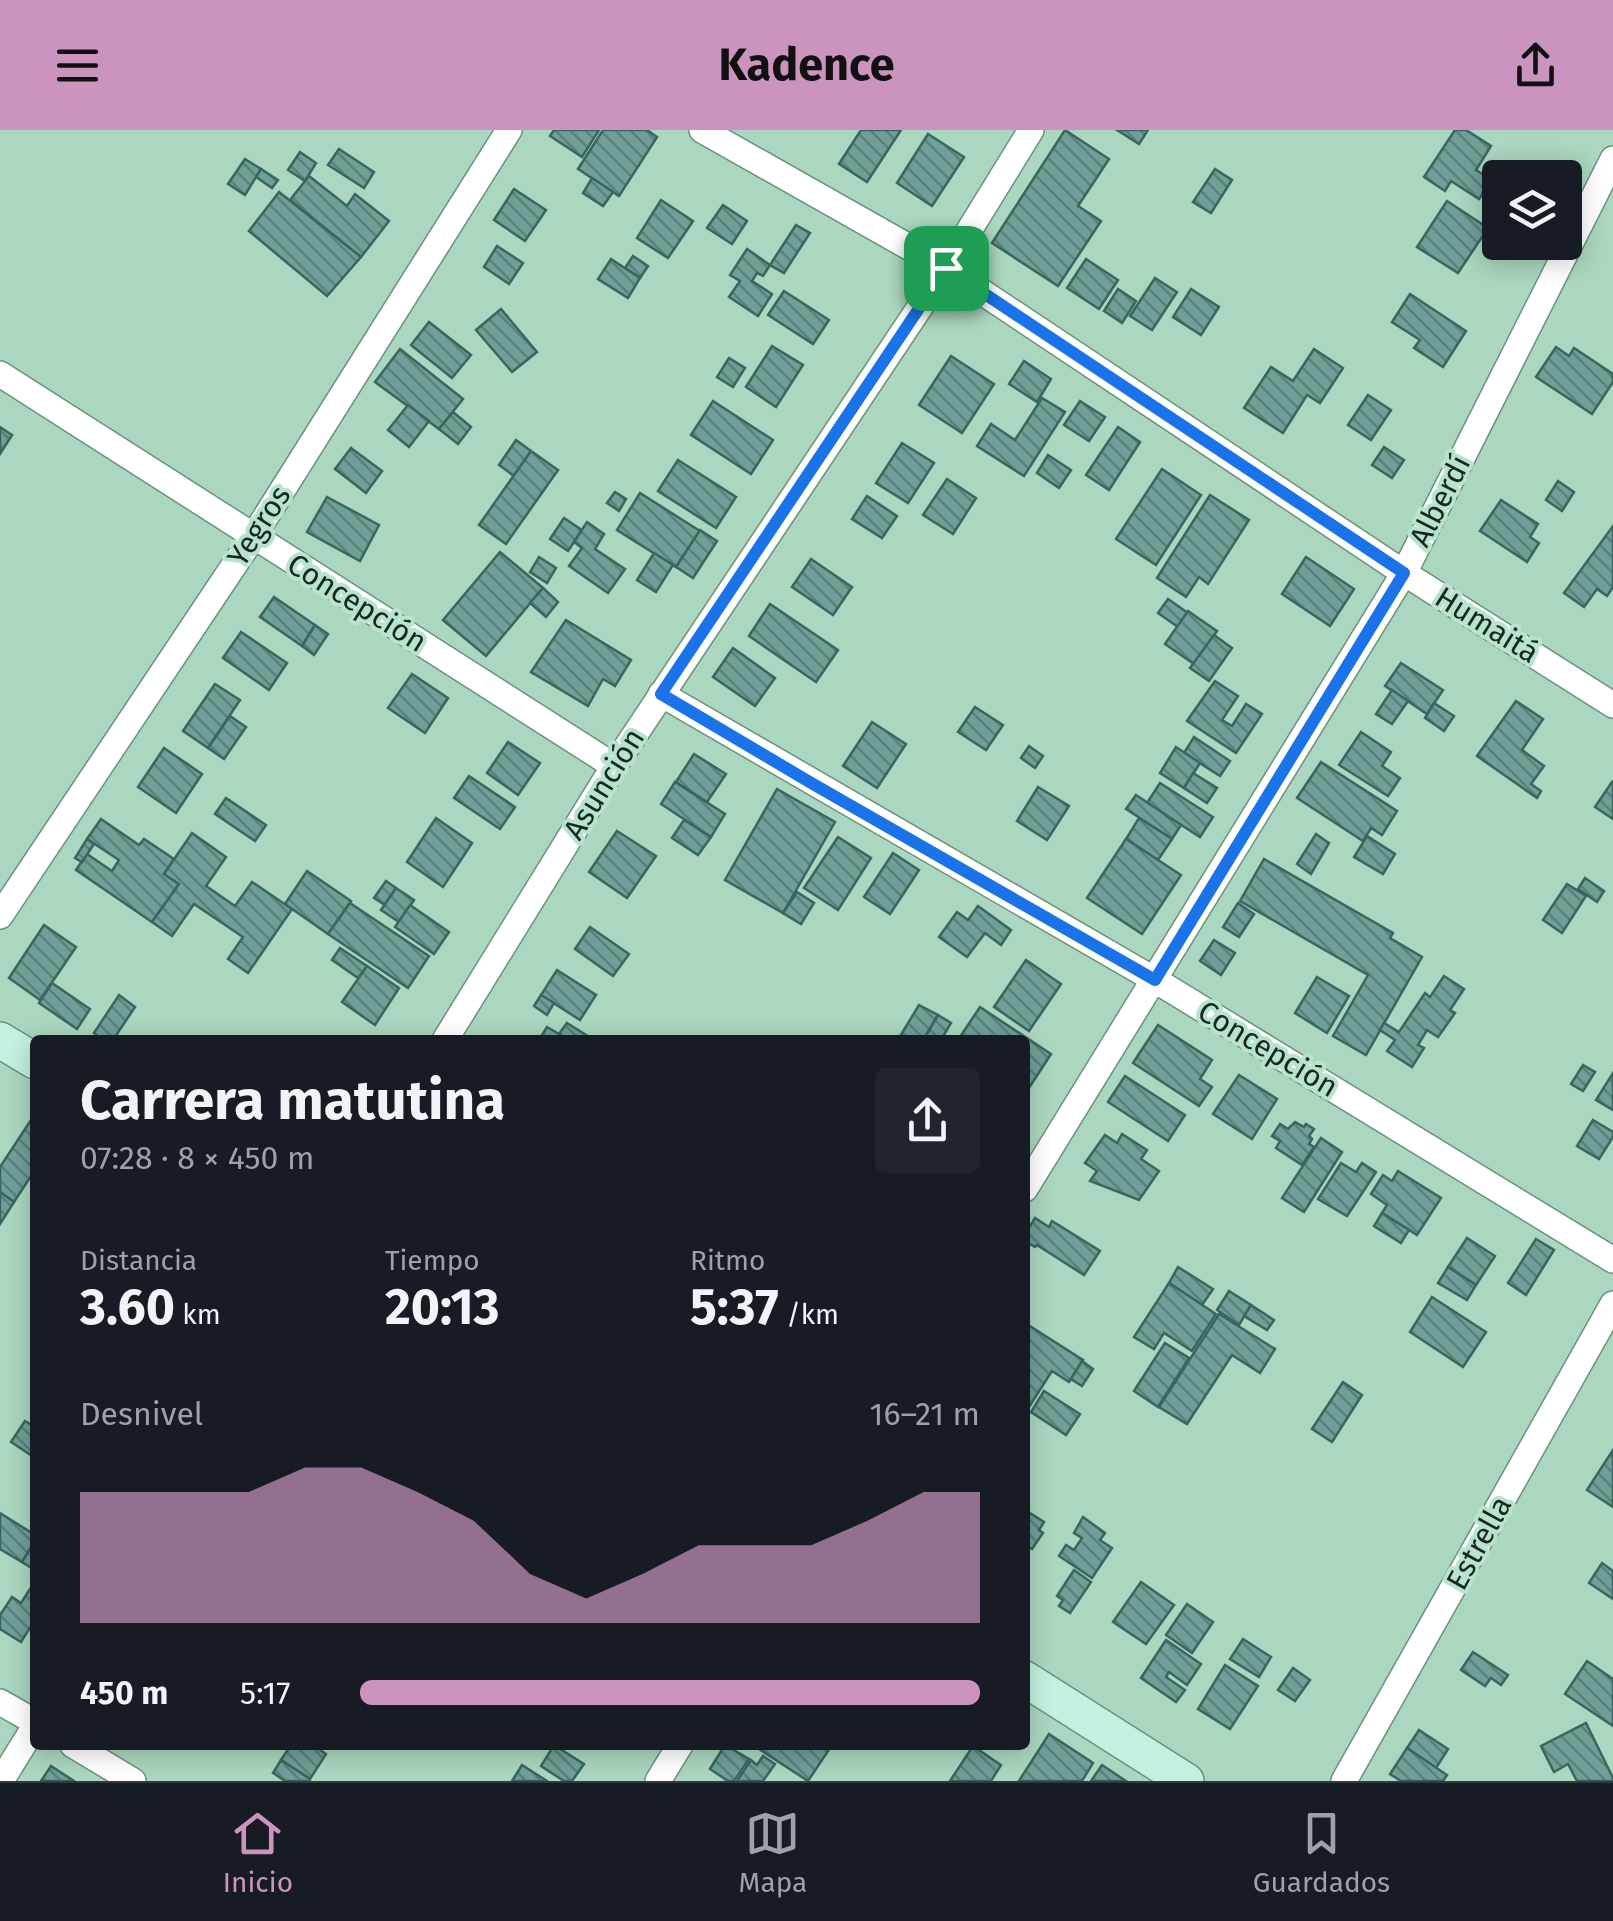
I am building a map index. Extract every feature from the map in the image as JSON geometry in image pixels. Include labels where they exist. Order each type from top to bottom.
[{"type":"street","name":"Yegros","points":[[0,916],[253,537],[509,130]]},
{"type":"street","name":"Humaitá","points":[[702,130],[946,268],[1404,573],[1613,704]]},
{"type":"street","name":"Asunción","points":[[449,1035],[614,766],[946,268],[1030,130]]},
{"type":"street","name":"Alberdí","points":[[1030,1181],[1404,573],[1613,159]]},
{"type":"street","name":"Concepción","points":[[0,374],[614,766]]},
{"type":"street","name":"Concepción","points":[[661,694],[1155,980],[1613,1260]]},
{"type":"street","points":[[0,1040],[30,1058]]},
{"type":"street","name":"Estrella","points":[[1344,1781],[1613,1304]]},
{"type":"street","points":[[1030,1681],[1186,1781]]},
{"type":"street","points":[[0,1702],[30,1721]]},
{"type":"street","points":[[1,1781],[30,1732]]},
{"type":"street","points":[[81,1750],[132,1781]]},
{"type":"street","points":[[658,1781],[677,1750]]},
{"type":"building","points":[[554,130],[599,130],[582,157],[550,136]]},
{"type":"building","points":[[603,130],[647,130],[657,137],[619,196],[578,169]]},
{"type":"building","points":[[861,130],[901,130],[867,182],[839,164]]},
{"type":"building","points":[[1065,130],[1109,159],[1078,206],[1101,221],[1058,286],[992,243]]},
{"type":"building","points":[[1117,130],[1148,130],[1139,144]]},
{"type":"building","points":[[1455,130],[1466,130],[1491,146],[1476,170],[1482,174],[1479,199],[1451,181],[1445,191],[1424,177]]},
{"type":"building","points":[[928,134],[964,157],[932,206],[897,183]]},
{"type":"building","points":[[339,149],[374,172],[364,188],[328,165]]},
{"type":"building","points":[[300,152],[316,163],[305,181],[288,170]]},
{"type":"building","points":[[245,159],[261,169],[245,195],[228,184]]},
{"type":"building","points":[[261,169],[278,180],[272,188],[256,177]]},
{"type":"building","points":[[1215,169],[1232,180],[1211,213],[1193,202]]},
{"type":"building","points":[[309,176],[347,206],[355,194],[389,221],[361,257],[290,200]]},
{"type":"building","points":[[592,178],[613,192],[603,206],[583,193]]},
{"type":"building","points":[[514,189],[546,210],[525,241],[494,220]]},
{"type":"building","points":[[279,192],[361,257],[327,296],[249,231]]},
{"type":"building","points":[[661,200],[693,221],[668,258],[637,238]]},
{"type":"building","points":[[1447,201],[1482,224],[1482,237],[1458,273],[1417,247]]},
{"type":"building","points":[[723,205],[747,221],[732,244],[707,228]]},
{"type":"building","points":[[796,225],[810,233],[784,273],[770,265]]},
{"type":"building","points":[[497,246],[523,263],[509,284],[484,267]]},
{"type":"building","points":[[747,249],[770,265],[763,276],[757,273],[752,281],[772,294],[758,316],[729,297],[740,281],[730,275]]},
{"type":"building","points":[[633,256],[648,266],[640,278],[625,268]]},
{"type":"building","points":[[611,259],[640,278],[628,298],[598,279]]},
{"type":"building","points":[[1086,259],[1118,280],[1099,309],[1067,288]]},
{"type":"building","points":[[1155,278],[1177,292],[1152,330],[1130,316]]},
{"type":"building","points":[[1118,289],[1136,301],[1122,323],[1104,311]]},
{"type":"building","points":[[1191,289],[1219,307],[1201,335],[1173,317]]},
{"type":"building","points":[[784,291],[829,320],[813,344],[768,315]]},
{"type":"building","points":[[1410,294],[1466,331],[1443,367],[1414,348],[1420,340],[1392,322]]},
{"type":"building","points":[[501,309],[537,352],[512,372],[476,330]]},
{"type":"building","points":[[429,322],[471,355],[452,378],[411,345]]},
{"type":"building","points":[[772,346],[803,365],[776,407],[746,387]]},
{"type":"building","points":[[1556,347],[1569,356],[1574,348],[1613,374],[1613,382],[1592,414],[1536,377]]},
{"type":"building","points":[[400,349],[463,399],[439,429],[375,382]]},
{"type":"building","points":[[1314,349],[1343,368],[1320,403],[1307,395],[1283,433],[1244,408],[1271,367],[1293,381]]},
{"type":"building","points":[[951,356],[994,384],[962,433],[919,405]]},
{"type":"building","points":[[729,358],[745,368],[733,387],[717,377]]},
{"type":"building","points":[[1024,361],[1051,379],[1037,402],[1009,384]]},
{"type":"building","points":[[1368,395],[1391,410],[1371,440],[1348,425]]},
{"type":"building","points":[[1042,398],[1065,412],[1024,476],[977,446],[991,424],[1015,440]]},
{"type":"building","points":[[713,401],[773,440],[751,474],[691,435]]},
{"type":"building","points":[[1080,401],[1105,417],[1089,441],[1064,425]]},
{"type":"building","points":[[408,405],[429,421],[409,447],[388,430]]},
{"type":"building","points":[[453,412],[471,427],[458,444],[439,429]]},
{"type":"building","points":[[0,427],[12,435],[0,454]]},
{"type":"building","points":[[1118,427],[1140,442],[1109,490],[1086,475]]},
{"type":"building","points":[[516,440],[531,451],[514,476],[499,465]]},
{"type":"building","points":[[902,443],[934,463],[908,503],[876,483]]},
{"type":"building","points":[[1384,447],[1404,460],[1392,478],[1372,465]]},
{"type":"building","points":[[351,448],[382,471],[366,493],[335,469]]},
{"type":"building","points":[[531,451],[558,470],[506,544],[479,525]]},
{"type":"building","points":[[1048,455],[1071,470],[1059,488],[1037,473]]},
{"type":"building","points":[[678,460],[736,497],[716,528],[658,491]]},
{"type":"building","points":[[1162,469],[1201,495],[1156,565],[1116,539]]},
{"type":"building","points":[[947,479],[976,498],[953,534],[923,515]]},
{"type":"building","points":[[1558,481],[1574,492],[1562,511],[1546,500]]},
{"type":"building","points":[[615,492],[626,499],[619,511],[607,503]]},
{"type":"building","points":[[640,493],[700,531],[676,567],[617,530]]},
{"type":"building","points":[[1210,495],[1249,520],[1208,584],[1199,577],[1186,597],[1157,578]]},
{"type":"building","points":[[867,496],[897,516],[882,538],[852,519]]},
{"type":"building","points":[[327,497],[379,525],[360,561],[307,532]]},
{"type":"building","points":[[1501,500],[1538,524],[1530,537],[1539,543],[1527,562],[1480,531]]},
{"type":"building","points":[[564,518],[582,530],[568,551],[550,539]]},
{"type":"building","points":[[587,522],[604,534],[595,549],[625,569],[608,593],[569,566],[582,548],[574,542]]},
{"type":"building","points":[[1613,526],[1613,587],[1607,596],[1597,589],[1584,607],[1564,593]]},
{"type":"building","points":[[700,530],[717,541],[693,578],[676,567]]},
{"type":"building","points":[[500,552],[543,588],[486,656],[443,620]]},
{"type":"building","points":[[654,553],[673,565],[656,592],[637,580]]},
{"type":"building","points":[[539,557],[556,568],[547,583],[530,572]]},
{"type":"building","points":[[1306,557],[1354,589],[1330,626],[1282,594]]},
{"type":"building","points":[[811,559],[852,587],[833,615],[792,587]]},
{"type":"building","points":[[543,588],[558,602],[546,617],[530,603]]},
{"type":"building","points":[[274,597],[315,625],[302,646],[260,617]]},
{"type":"building","points":[[1168,599],[1188,613],[1178,627],[1158,613]]},
{"type":"building","points":[[770,604],[838,650],[816,682],[749,636]]},
{"type":"building","points":[[1188,611],[1217,631],[1194,664],[1165,644]]},
{"type":"building","points":[[566,620],[631,660],[615,686],[603,679],[588,706],[531,672]]},
{"type":"building","points":[[315,625],[328,634],[314,655],[302,646]]},
{"type":"building","points":[[241,632],[287,663],[269,690],[223,658]]},
{"type":"building","points":[[1214,635],[1232,648],[1209,681],[1190,668]]},
{"type":"building","points":[[733,648],[775,678],[755,706],[713,677]]},
{"type":"building","points":[[1401,663],[1443,690],[1427,714],[1385,686]]},
{"type":"building","points":[[412,674],[448,698],[425,733],[388,708]]},
{"type":"building","points":[[1215,681],[1238,696],[1222,720],[1232,726],[1246,704],[1262,714],[1236,753],[1187,721]]},
{"type":"building","points":[[215,684],[240,700],[208,748],[183,731]]},
{"type":"building","points":[[1392,690],[1408,701],[1392,724],[1376,714]]},
{"type":"building","points":[[1516,701],[1543,719],[1522,750],[1544,766],[1531,784],[1541,791],[1537,798],[1477,756]]},
{"type":"building","points":[[1434,703],[1454,716],[1444,731],[1425,718]]},
{"type":"building","points":[[975,707],[1003,725],[986,750],[958,732]]},
{"type":"building","points":[[230,716],[246,727],[224,759],[208,748]]},
{"type":"building","points":[[872,722],[906,744],[877,788],[843,766]]},
{"type":"building","points":[[1361,732],[1391,752],[1382,766],[1400,778],[1388,796],[1339,765]]},
{"type":"building","points":[[1194,737],[1230,761],[1220,776],[1184,753]]},
{"type":"building","points":[[508,742],[540,763],[518,795],[487,773]]},
{"type":"building","points":[[1029,746],[1043,756],[1035,768],[1021,758]]},
{"type":"building","points":[[1176,747],[1200,763],[1184,788],[1160,773]]},
{"type":"building","points":[[164,748],[202,774],[176,813],[138,787]]},
{"type":"building","points":[[694,754],[726,774],[707,802],[676,782]]},
{"type":"building","points":[[1321,762],[1397,811],[1382,835],[1371,828],[1363,841],[1297,798]]},
{"type":"building","points":[[1193,773],[1217,788],[1207,803],[1184,788]]},
{"type":"building","points":[[469,776],[515,807],[500,829],[454,798]]},
{"type":"building","points":[[675,782],[725,814],[711,837],[661,804]]},
{"type":"building","points":[[1160,783],[1213,817],[1200,837],[1147,803]]},
{"type":"building","points":[[1613,783],[1613,819],[1595,807]]},
{"type":"building","points":[[1038,787],[1069,806],[1047,840],[1017,821]]},
{"type":"building","points":[[777,789],[835,822],[783,913],[725,880]]},
{"type":"building","points":[[1136,795],[1181,825],[1172,839],[1126,809]]},
{"type":"building","points":[[226,798],[266,825],[255,841],[215,814]]},
{"type":"building","points":[[436,818],[472,843],[443,887],[407,862]]},
{"type":"building","points":[[1139,818],[1172,839],[1158,860],[1126,839]]},
{"type":"building","points":[[101,819],[139,845],[144,839],[174,859],[164,874],[179,884],[152,922],[76,870],[87,854],[112,871],[119,860],[87,839]]},
{"type":"building","points":[[684,820],[711,837],[698,855],[672,838]]},
{"type":"building","points":[[617,831],[656,856],[627,898],[589,872]]},
{"type":"building","points":[[192,833],[226,857],[206,886],[235,906],[252,882],[292,909],[248,973],[228,959],[243,937],[194,904],[172,936],[152,922],[179,884],[164,874]]},
{"type":"building","points":[[1316,834],[1329,843],[1311,874],[1297,864]]},
{"type":"building","points":[[1367,836],[1395,854],[1383,874],[1354,857]]},
{"type":"building","points":[[838,837],[871,858],[838,910],[804,888]]},
{"type":"building","points":[[87,839],[94,844],[82,862],[75,858]]},
{"type":"building","points":[[1126,839],[1181,875],[1142,934],[1087,898]]},
{"type":"building","points":[[893,853],[919,870],[890,914],[864,897]]},
{"type":"building","points":[[1264,859],[1393,933],[1390,938],[1422,957],[1366,1055],[1333,1036],[1368,975],[1240,901]]},
{"type":"building","points":[[307,871],[351,901],[328,934],[285,904]]},
{"type":"building","points":[[1585,878],[1604,891],[1597,902],[1578,889]]},
{"type":"building","points":[[386,881],[396,888],[385,905],[374,898]]},
{"type":"building","points":[[1567,884],[1586,896],[1562,933],[1543,920]]},
{"type":"building","points":[[396,888],[414,900],[399,922],[381,910]]},
{"type":"building","points":[[797,892],[814,903],[801,924],[783,913]]},
{"type":"building","points":[[350,903],[429,956],[408,988],[328,934]]},
{"type":"building","points":[[1238,903],[1254,914],[1239,937],[1223,927]]},
{"type":"building","points":[[410,905],[449,932],[434,954],[395,927]]},
{"type":"building","points":[[978,906],[1011,930],[1001,945],[985,933],[967,957],[939,937],[957,912],[968,920]]},
{"type":"building","points":[[44,925],[76,947],[40,1000],[9,978]]},
{"type":"building","points":[[590,927],[629,954],[613,976],[575,949]]},
{"type":"building","points":[[1214,940],[1235,953],[1221,975],[1200,961]]},
{"type":"building","points":[[340,948],[367,966],[358,978],[332,960]]},
{"type":"building","points":[[1026,960],[1061,984],[1029,1031],[994,1007]]},
{"type":"building","points":[[367,966],[399,988],[375,1025],[342,1002]]},
{"type":"building","points":[[557,970],[596,995],[580,1020],[541,995]]},
{"type":"building","points":[[1444,976],[1464,989],[1450,1010],[1455,1013],[1438,1037],[1427,1030],[1418,1045],[1424,1048],[1412,1067],[1387,1051],[1395,1040],[1380,1030],[1384,1023],[1399,1032],[1425,993],[1430,997]]},
{"type":"building","points":[[1317,977],[1349,996],[1327,1033],[1295,1013]]},
{"type":"building","points":[[52,983],[90,1009],[77,1029],[39,1003]]},
{"type":"building","points":[[119,995],[135,1007],[116,1035],[94,1033]]},
{"type":"building","points":[[541,995],[554,1003],[547,1015],[534,1006]]},
{"type":"building","points":[[919,1005],[938,1015],[926,1035],[901,1035]]},
{"type":"building","points":[[980,1007],[1022,1035],[961,1035]]},
{"type":"building","points":[[938,1015],[951,1023],[944,1035],[927,1035]]},
{"type":"building","points":[[567,1023],[586,1035],[560,1035]]},
{"type":"building","points":[[1158,1025],[1212,1060],[1200,1079],[1212,1087],[1199,1106],[1133,1063]]},
{"type":"building","points":[[547,1027],[560,1035],[542,1035]]},
{"type":"building","points":[[1030,1040],[1051,1054],[1030,1086]]},
{"type":"building","points":[[1583,1065],[1595,1072],[1583,1091],[1571,1084]]},
{"type":"building","points":[[1613,1073],[1613,1110],[1596,1100]]},
{"type":"building","points":[[1239,1075],[1277,1099],[1252,1139],[1213,1114]]},
{"type":"building","points":[[1125,1076],[1185,1115],[1168,1141],[1108,1102]]},
{"type":"building","points":[[1593,1120],[1613,1132],[1599,1159],[1577,1146]]},
{"type":"building","points":[[30,1122],[30,1178],[14,1202],[0,1192],[0,1167]]},
{"type":"building","points":[[1295,1122],[1314,1129],[1309,1144],[1314,1147],[1302,1165],[1276,1148],[1280,1141],[1272,1136],[1280,1124],[1288,1129]]},
{"type":"building","points":[[1122,1134],[1147,1150],[1141,1159],[1159,1171],[1139,1200],[1090,1181],[1097,1171],[1085,1163],[1105,1135],[1117,1143]]},
{"type":"building","points":[[1321,1138],[1342,1152],[1304,1212],[1282,1198]]},
{"type":"building","points":[[1341,1163],[1356,1172],[1362,1163],[1376,1172],[1347,1216],[1318,1199]]},
{"type":"building","points":[[1398,1171],[1441,1198],[1417,1235],[1382,1213],[1387,1205],[1371,1194],[1383,1175],[1392,1181]]},
{"type":"building","points":[[0,1192],[14,1202],[0,1224]]},
{"type":"building","points":[[1382,1213],[1409,1230],[1401,1243],[1374,1226]]},
{"type":"building","points":[[1035,1218],[1049,1227],[1052,1221],[1100,1251],[1084,1275],[1030,1244],[1030,1226]]},
{"type":"building","points":[[1467,1238],[1495,1256],[1476,1285],[1448,1267]]},
{"type":"building","points":[[1536,1239],[1554,1250],[1526,1295],[1508,1283]]},
{"type":"building","points":[[1178,1267],[1213,1289],[1202,1305],[1169,1283]]},
{"type":"building","points":[[1448,1267],[1476,1285],[1467,1300],[1438,1283]]},
{"type":"building","points":[[1169,1283],[1216,1314],[1192,1351],[1164,1333],[1154,1349],[1134,1337]]},
{"type":"building","points":[[1229,1291],[1251,1305],[1239,1325],[1217,1310]]},
{"type":"building","points":[[1432,1297],[1486,1332],[1463,1367],[1410,1332]]},
{"type":"building","points":[[1251,1305],[1274,1320],[1267,1330],[1244,1316]]},
{"type":"building","points":[[1219,1314],[1275,1349],[1260,1373],[1232,1355],[1187,1424],[1159,1407]]},
{"type":"building","points":[[1030,1326],[1083,1360],[1069,1382],[1052,1371],[1030,1405]]},
{"type":"building","points":[[1165,1343],[1189,1358],[1158,1407],[1134,1391]]},
{"type":"building","points":[[1082,1361],[1093,1369],[1082,1386],[1071,1379]]},
{"type":"building","points":[[1343,1382],[1362,1395],[1332,1442],[1312,1429]]},
{"type":"building","points":[[1044,1391],[1080,1414],[1066,1435],[1031,1412]]},
{"type":"building","points":[[25,1421],[30,1424],[30,1455],[11,1442]]},
{"type":"building","points":[[1613,1450],[1613,1507],[1587,1490]]},
{"type":"building","points":[[0,1513],[30,1532],[30,1549],[22,1562],[0,1549]]},
{"type":"building","points":[[1030,1513],[1044,1522],[1039,1530],[1043,1533],[1032,1549]]},
{"type":"building","points":[[1083,1517],[1105,1533],[1100,1540],[1112,1548],[1092,1578],[1059,1556],[1066,1545],[1074,1550],[1082,1538],[1074,1533]]},
{"type":"building","points":[[30,1549],[30,1567],[22,1562]]},
{"type":"building","points":[[1602,1563],[1613,1571],[1613,1599],[1589,1583]]},
{"type":"building","points":[[1074,1570],[1091,1582],[1070,1613],[1059,1606],[1063,1600],[1057,1596]]},
{"type":"building","points":[[1141,1582],[1174,1605],[1146,1644],[1113,1622]]},
{"type":"building","points":[[30,1589],[30,1628],[21,1642],[0,1629],[0,1615],[12,1597],[21,1603]]},
{"type":"building","points":[[1187,1604],[1213,1622],[1192,1653],[1166,1635]]},
{"type":"building","points":[[1243,1639],[1271,1657],[1259,1677],[1230,1659]]},
{"type":"building","points":[[1166,1640],[1201,1664],[1187,1685],[1169,1672],[1166,1677],[1185,1690],[1176,1702],[1141,1678]]},
{"type":"building","points":[[1473,1652],[1508,1675],[1501,1685],[1491,1678],[1485,1686],[1461,1670]]},
{"type":"building","points":[[1587,1661],[1613,1679],[1613,1726],[1565,1694]]},
{"type":"building","points":[[1225,1665],[1258,1686],[1230,1729],[1198,1709]]},
{"type":"building","points":[[1293,1668],[1310,1680],[1295,1701],[1278,1690]]},
{"type":"building","points":[[1586,1723],[1613,1781],[1577,1781],[1568,1764],[1554,1772],[1541,1746]]},
{"type":"building","points":[[1419,1730],[1448,1749],[1436,1768],[1407,1748]]},
{"type":"building","points":[[1049,1734],[1093,1763],[1082,1781],[1019,1781]]},
{"type":"building","points":[[1407,1748],[1447,1775],[1443,1781],[1401,1781],[1390,1774]]},
{"type":"building","points":[[288,1750],[320,1750],[326,1754],[310,1779],[281,1760]]},
{"type":"building","points":[[551,1750],[562,1750],[584,1764],[572,1781],[564,1781],[541,1766]]},
{"type":"building","points":[[722,1750],[734,1750],[749,1759],[734,1781],[710,1769]]},
{"type":"building","points":[[761,1750],[829,1750],[808,1781]]},
{"type":"building","points":[[970,1750],[979,1750],[1001,1765],[991,1781],[950,1781]]},
{"type":"building","points":[[763,1756],[775,1764],[763,1781],[737,1781],[751,1760],[757,1765]]},
{"type":"building","points":[[281,1760],[309,1781],[285,1781],[273,1773]]},
{"type":"building","points":[[522,1765],[547,1781],[512,1781]]},
{"type":"building","points":[[1102,1765],[1126,1781],[1091,1781]]},
{"type":"building","points":[[51,1766],[74,1781],[41,1781]]},
{"type":"route","points":[[946,268],[1404,573],[1155,980],[661,694],[946,268]]}]
